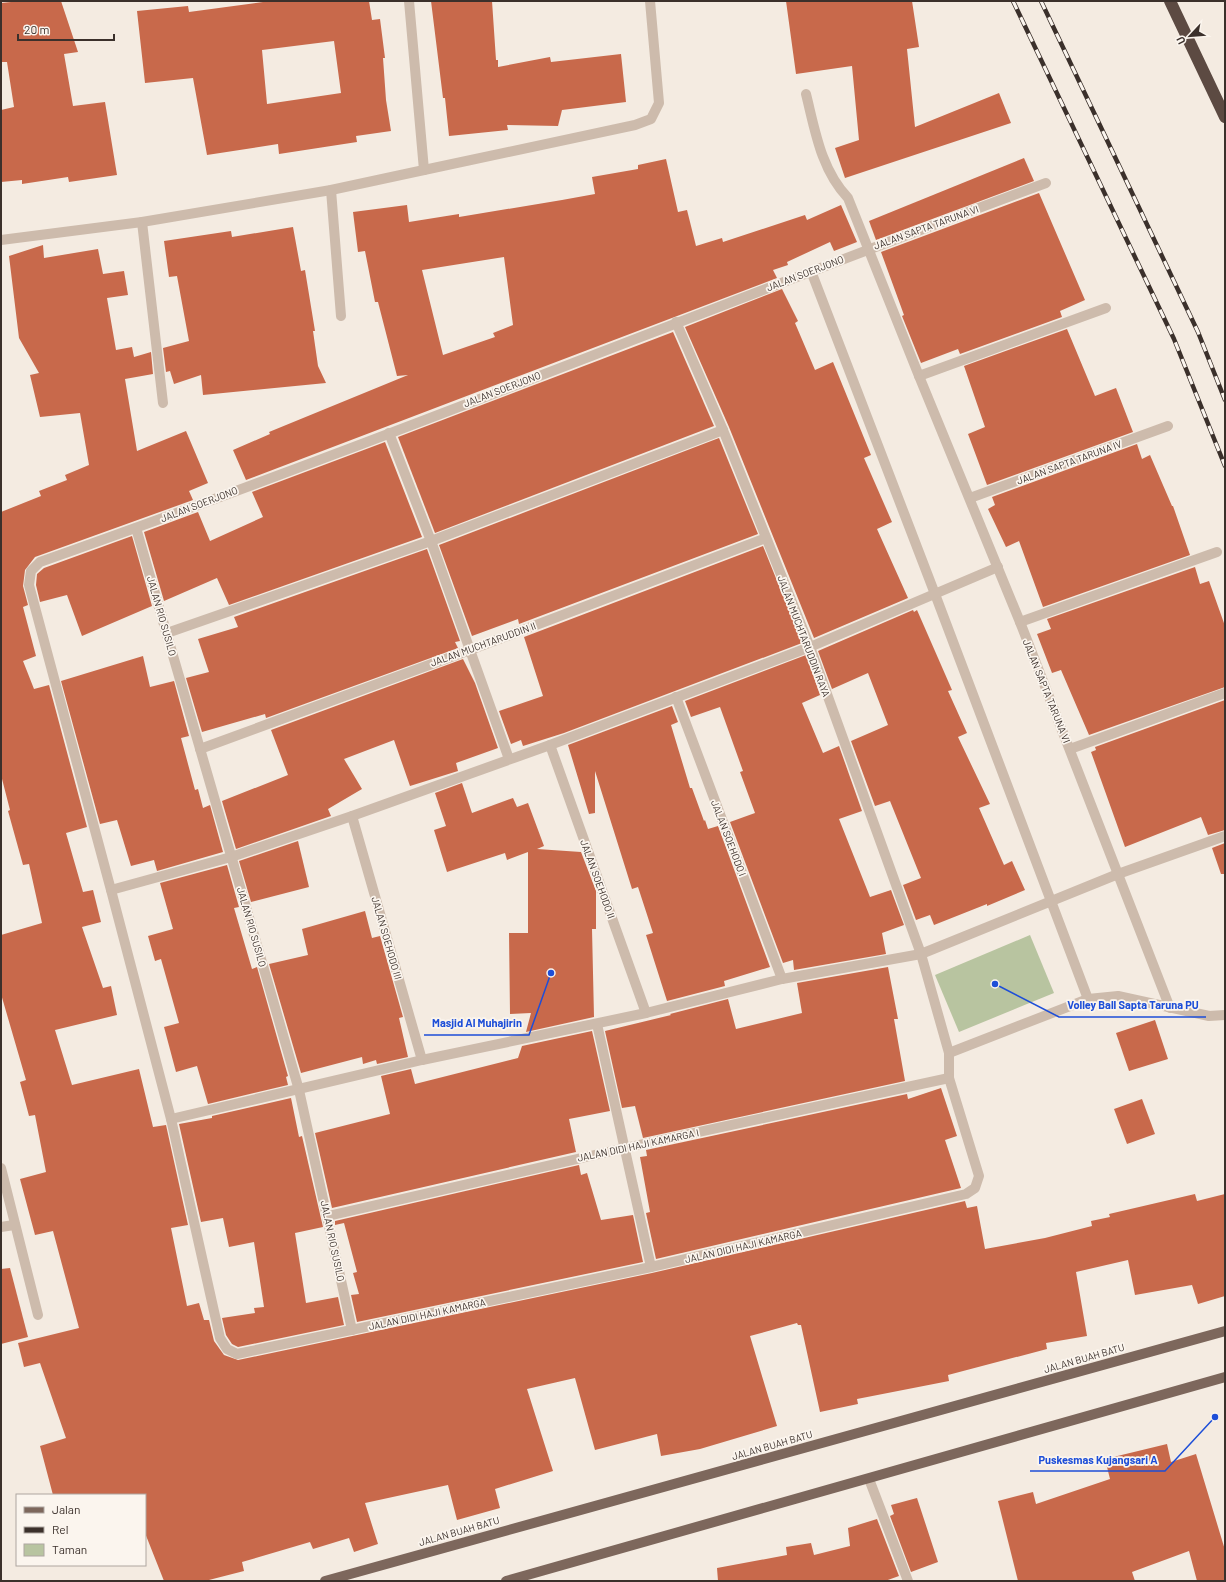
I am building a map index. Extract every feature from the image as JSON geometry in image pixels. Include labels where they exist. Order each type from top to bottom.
[{"type":"highway","points":[[1170,1],[1225,117]]},
{"type":"main road","name":"JALAN BUAH BATU","points":[[325,1581],[1225,1331]]},
{"type":"main road","points":[[506,1581],[1225,1377]]},
{"type":"street","points":[[409,1],[424,170]]},
{"type":"street","points":[[1,240],[142,222],[331,190],[635,125],[651,119],[659,103],[650,1]]},
{"type":"street","points":[[806,94],[819,149],[839,188],[848,198],[867,249]]},
{"type":"street","name":"JALAN SAPTA TARUNA VI","points":[[1046,183],[867,249],[1020,622],[1170,1008]]},
{"type":"street","points":[[331,190],[341,316]]},
{"type":"street","points":[[142,222],[163,403]]},
{"type":"street","name":"JALAN SOERJONO","points":[[227,1349],[220,1338],[171,1119],[28,584],[31,571],[40,562],[136,528],[389,433],[867,249]]},
{"type":"street","points":[[811,271],[936,594],[1088,999]]},
{"type":"street","points":[[919,376],[1106,308]]},
{"type":"street","name":"JALAN MUCHTARUDDIN RAYA","points":[[676,322],[723,430],[810,647],[921,954],[948,1053]]},
{"type":"street","name":"JALAN SAPTA TARUNA IV","points":[[970,498],[1168,426]]},
{"type":"street","points":[[167,633],[431,541],[723,430]]},
{"type":"street","points":[[389,433],[431,541],[509,760]]},
{"type":"street","name":"JALAN RIO SUSILO","points":[[136,528],[299,1090],[352,1330]]},
{"type":"street","name":"JALAN MUCHTARUDDIN II","points":[[200,748],[470,650],[766,538]]},
{"type":"street","points":[[1020,622],[1217,552]]},
{"type":"street","points":[[111,890],[232,857],[509,760],[810,647],[998,567]]},
{"type":"street","points":[[1070,749],[1225,693]]},
{"type":"street","name":"JALAN SOEHODO I","points":[[676,697],[782,979]]},
{"type":"street","name":"JALAN SOEHODO II","points":[[550,744],[646,1013]]},
{"type":"street","name":"JALAN SOEHODO III","points":[[352,816],[422,1060]]},
{"type":"street","points":[[171,1119],[422,1060],[598,1024],[782,979],[921,954],[1118,874],[1225,836]]},
{"type":"street","points":[[948,1053],[1088,999],[1118,996],[1209,1016],[1225,1015]]},
{"type":"street","points":[[598,1024],[651,1267]]},
{"type":"street","name":"JALAN DIDI HAJI KAMARGA","points":[[227,1349],[237,1354],[352,1330],[651,1267],[966,1194],[975,1188],[979,1176],[949,1078],[948,1053]]},
{"type":"street","name":"JALAN DIDI HAJI KAMARGA I","points":[[328,1216],[625,1148],[949,1078]]},
{"type":"street","points":[[1,1168],[14,1225],[38,1315]]},
{"type":"street","points":[[1,1227],[14,1225]]},
{"type":"street","points":[[869,1479],[908,1581]]},
{"type":"green space","points":[[1030,935],[1054,993],[959,1032],[935,975]]},
{"type":"building","points":[[21,1],[61,1],[78,52],[64,54],[73,106],[105,102],[117,175],[69,182],[68,177],[22,184],[22,180],[1,182],[1,110],[14,107],[7,62],[1,62],[1,3]]},
{"type":"building","points":[[270,1],[369,1],[372,20],[380,19],[385,58],[383,58],[386,100],[391,131],[356,136],[357,142],[279,154],[278,144],[207,155],[193,78],[145,83],[137,11],[188,6],[189,12]],"holes":[[[334,41],[341,93],[267,104],[262,50]]]},
{"type":"building","points":[[431,1],[492,1],[496,60],[498,60],[498,67],[550,57],[551,62],[621,54],[626,102],[562,110],[558,126],[507,125],[508,130],[449,136]]},
{"type":"building","points":[[786,1],[912,1],[919,47],[907,49],[915,127],[999,93],[1011,123],[845,178],[835,148],[859,140],[852,66],[796,74]]},
{"type":"building","points":[[1024,158],[1034,181],[876,240],[869,221]]},
{"type":"building","points":[[666,159],[678,212],[687,210],[696,246],[722,238],[723,242],[805,215],[807,220],[841,205],[857,242],[834,251],[830,242],[787,262],[788,265],[773,270],[777,278],[246,480],[233,450],[270,434],[269,432],[408,375],[397,376],[378,302],[375,302],[365,251],[358,252],[353,212],[407,205],[409,222],[459,214],[459,217],[595,194],[592,177],[638,169],[638,165]],"holes":[[[504,257],[513,325],[493,333],[495,337],[443,355],[422,270]]]},
{"type":"building","points":[[1039,193],[1085,300],[1060,311],[1062,317],[960,354],[958,349],[921,363],[902,316],[904,315],[881,252]]},
{"type":"building","points":[[293,227],[301,271],[305,270],[315,331],[313,331],[318,366],[326,383],[203,395],[201,375],[174,384],[170,371],[166,372],[163,348],[189,341],[177,276],[169,277],[164,241],[231,231],[232,237]]},
{"type":"building","points":[[43,245],[44,258],[98,249],[103,274],[124,271],[128,295],[107,298],[116,350],[132,347],[134,357],[151,352],[153,374],[125,379],[137,451],[186,431],[208,483],[189,491],[193,500],[35,557],[25,570],[23,586],[28,605],[23,607],[36,656],[23,661],[34,689],[49,685],[87,827],[66,833],[83,892],[93,890],[101,922],[82,927],[103,988],[111,986],[117,1015],[55,1030],[72,1085],[139,1069],[153,1127],[166,1125],[188,1225],[171,1228],[187,1306],[199,1303],[204,1320],[209,1320],[214,1341],[224,1355],[238,1360],[652,1273],[965,1201],[967,1208],[977,1206],[985,1249],[1045,1238],[1092,1226],[1091,1221],[1110,1217],[1109,1214],[1195,1194],[1197,1201],[1225,1194],[1225,1296],[1198,1304],[1192,1285],[1135,1295],[1128,1260],[1076,1272],[1087,1336],[1046,1343],[1047,1349],[948,1375],[949,1381],[857,1399],[858,1404],[820,1412],[801,1325],[798,1325],[797,1323],[750,1336],[777,1426],[700,1449],[661,1456],[657,1434],[595,1450],[575,1378],[527,1389],[553,1471],[495,1489],[500,1508],[457,1520],[448,1485],[365,1503],[378,1544],[354,1552],[349,1538],[313,1549],[310,1542],[242,1562],[244,1571],[205,1581],[164,1581],[146,1536],[146,1494],[53,1494],[40,1446],[66,1438],[40,1363],[24,1367],[18,1343],[79,1328],[53,1231],[35,1235],[20,1179],[46,1172],[35,1115],[29,1116],[20,1082],[26,1080],[1,994],[1,935],[42,923],[29,864],[23,865],[8,811],[10,810],[1,775],[1,512],[41,496],[39,491],[67,480],[65,475],[89,465],[80,413],[40,417],[30,375],[39,373],[19,338],[9,256]]},
{"type":"building","points":[[782,289],[798,321],[795,323],[815,370],[833,362],[871,455],[864,458],[892,522],[877,529],[908,598],[814,638],[729,427],[685,327]]},
{"type":"building","points":[[1067,329],[1095,396],[1116,388],[1133,432],[987,485],[968,434],[985,427],[964,366]]},
{"type":"building","points":[[673,332],[714,426],[435,533],[398,437]]},
{"type":"building","points":[[719,438],[758,534],[519,624],[518,619],[472,636],[439,545]]},
{"type":"building","points":[[385,442],[422,537],[229,605],[217,578],[164,601],[144,532],[198,512],[210,541],[263,517],[252,492]]},
{"type":"building","points":[[1137,444],[1142,459],[1150,455],[1173,506],[1190,555],[1043,607],[1019,541],[1006,547],[988,509],[995,505],[992,497]]},
{"type":"building","points":[[132,536],[152,606],[82,636],[67,595],[40,602],[36,585],[37,574],[44,568]]},
{"type":"building","points":[[763,546],[802,643],[564,733],[523,746],[521,740],[511,744],[499,711],[543,696],[524,637]]},
{"type":"building","points":[[427,549],[460,641],[455,642],[458,648],[266,718],[265,714],[202,732],[186,678],[209,672],[198,639],[238,627],[234,617]]},
{"type":"building","points":[[1195,567],[1200,584],[1209,581],[1225,626],[1225,687],[1089,735],[1061,670],[1052,673],[1037,634],[1051,629],[1047,619]]},
{"type":"building","points":[[913,610],[914,612],[917,610],[952,690],[948,691],[967,733],[958,737],[990,804],[979,808],[1004,865],[1012,861],[1025,890],[987,906],[987,904],[934,925],[930,915],[916,920],[903,885],[921,878],[890,801],[875,806],[851,741],[888,725],[868,673],[832,689],[818,651]]},
{"type":"building","points":[[806,655],[820,695],[802,703],[823,753],[839,746],[862,811],[839,819],[870,897],[891,890],[904,925],[882,933],[886,954],[794,970],[793,960],[783,963],[730,822],[755,813],[740,772],[743,771],[720,707],[691,717],[685,701]]},
{"type":"building","points":[[143,656],[150,687],[174,681],[189,736],[181,738],[195,790],[198,789],[203,808],[210,805],[223,852],[157,871],[154,860],[131,866],[117,820],[100,824],[61,681]]},
{"type":"building","points":[[463,659],[475,683],[498,748],[456,763],[458,771],[410,786],[394,740],[344,759],[362,789],[328,809],[331,816],[236,849],[222,801],[288,775],[271,730]]},
{"type":"building","points":[[1225,700],[1225,830],[1208,835],[1201,817],[1125,847],[1091,752],[1096,750],[1095,747]]},
{"type":"building","points":[[672,706],[678,722],[671,725],[690,788],[692,788],[708,829],[718,826],[770,967],[724,981],[725,986],[667,1001],[646,935],[653,933],[638,887],[632,889],[595,771],[595,813],[589,814],[568,745]]},
{"type":"building","points":[[462,783],[472,813],[513,798],[517,807],[528,803],[544,846],[537,849],[581,852],[596,891],[596,929],[592,929],[594,1017],[526,1032],[531,1013],[510,1014],[509,933],[528,933],[528,852],[507,860],[505,853],[447,872],[434,830],[446,826],[435,793]]},
{"type":"building","points":[[298,841],[309,887],[251,902],[239,861]]},
{"type":"building","points":[[1225,843],[1225,874],[1221,874],[1212,848]]},
{"type":"building","points":[[227,865],[239,907],[234,908],[252,969],[257,967],[288,1076],[286,1077],[288,1085],[208,1104],[197,1066],[176,1072],[164,1027],[179,1023],[161,959],[155,961],[148,936],[173,929],[160,883]]},
{"type":"building","points":[[365,911],[372,938],[380,936],[403,1017],[399,1018],[408,1057],[377,1064],[376,1060],[363,1064],[362,1057],[301,1073],[269,964],[308,955],[302,929]]},
{"type":"building","points":[[888,967],[898,1019],[894,1019],[905,1081],[643,1138],[635,1106],[622,1108],[605,1031],[728,999],[736,1029],[802,1013],[797,983]]},
{"type":"building","points":[[1155,1020],[1168,1059],[1129,1071],[1116,1033]]},
{"type":"building","points":[[592,1031],[610,1111],[569,1119],[576,1152],[332,1208],[315,1133],[390,1114],[381,1076],[411,1069],[415,1084],[518,1058],[522,1046]]},
{"type":"building","points":[[941,1088],[957,1136],[945,1140],[961,1188],[656,1259],[646,1213],[650,1212],[640,1157],[647,1156],[646,1150],[907,1094],[908,1099]]},
{"type":"building","points":[[291,1098],[299,1137],[302,1136],[323,1227],[295,1233],[306,1303],[338,1297],[344,1325],[238,1347],[232,1344],[226,1335],[222,1318],[255,1313],[254,1308],[264,1307],[254,1242],[229,1247],[223,1218],[201,1222],[179,1124],[212,1118],[212,1116]]},
{"type":"building","points":[[1142,1099],[1155,1134],[1127,1144],[1114,1109]]},
{"type":"building","points":[[579,1165],[581,1175],[587,1173],[601,1220],[633,1215],[643,1262],[357,1322],[351,1295],[359,1294],[353,1273],[357,1272],[344,1223],[335,1225],[335,1221]]},
{"type":"building","points":[[10,1268],[28,1337],[1,1344],[1,1269]]},
{"type":"building","points":[[1167,1444],[1171,1462],[1196,1454],[1225,1550],[1225,1581],[1197,1581],[1189,1551],[1132,1572],[1135,1581],[1018,1581],[998,1501],[1033,1492],[1036,1504],[1110,1479],[1105,1459]]},
{"type":"building","points":[[917,1498],[938,1562],[911,1572],[890,1516],[894,1514],[891,1505]]},
{"type":"building","points":[[877,1519],[899,1576],[885,1581],[718,1581],[717,1568],[787,1555],[786,1547],[811,1543],[814,1555],[850,1546],[848,1528]]},
{"type":"railway","points":[[1013,1],[1174,339],[1225,466]]},
{"type":"railway","points":[[1041,1],[1198,332],[1225,400]]},
{"type":"place","name":"Masjid Al Muhajirin","points":[[551,973]]},
{"type":"place","name":"Volley Ball Sapta Taruna PU","points":[[995,984]]},
{"type":"place","name":"Puskesmas Kujangsari A","points":[[1215,1417]]}]
